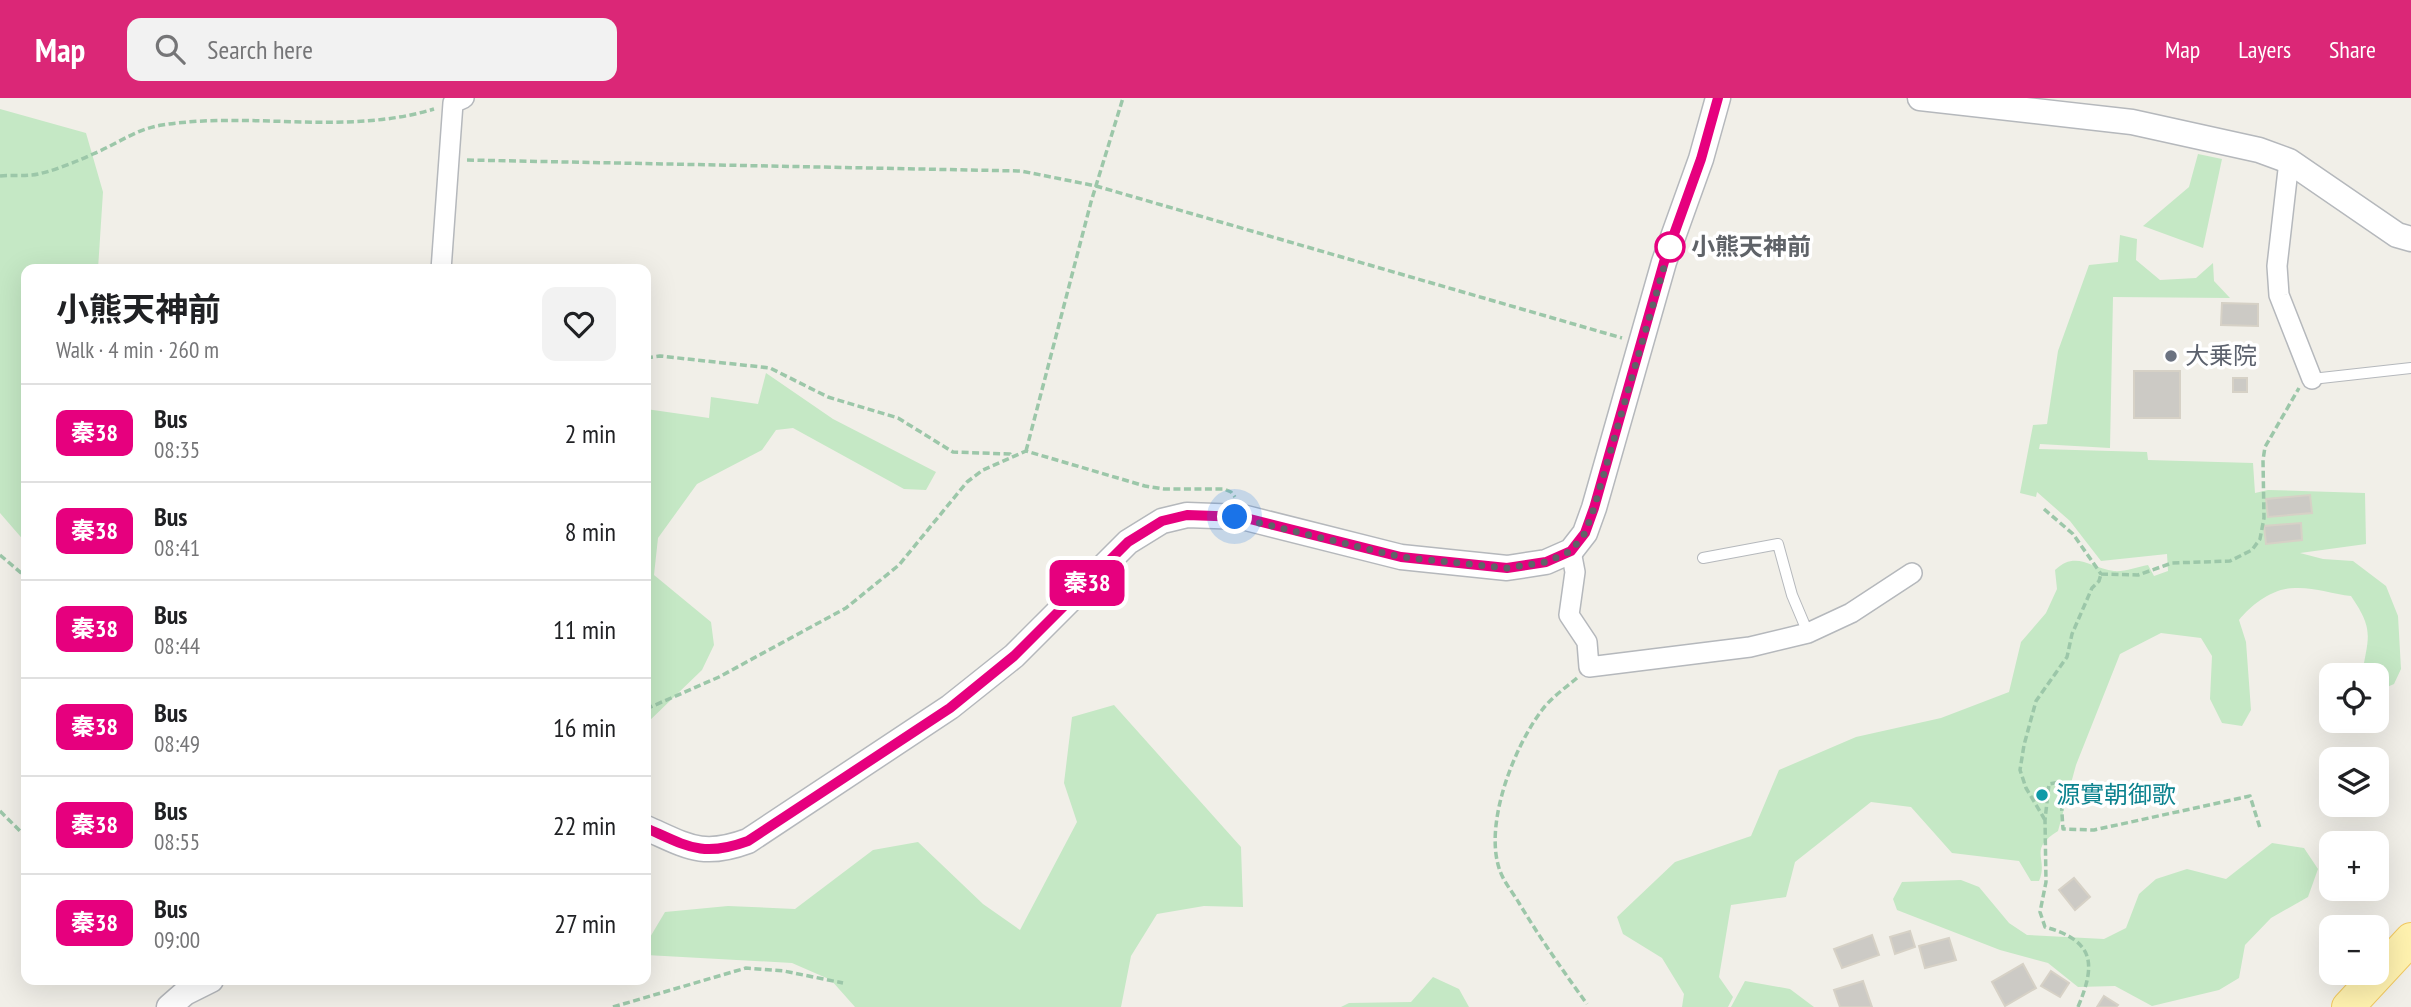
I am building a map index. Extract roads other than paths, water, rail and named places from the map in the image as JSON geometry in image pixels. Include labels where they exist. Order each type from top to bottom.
[{"type":"main road","points":[[2348,1007],[2411,939]]},
{"type":"street","points":[[651,830],[696,850],[727,849],[748,841],[950,708],[1014,656],[1128,542],[1162,521],[1187,515],[1235,517],[1401,557],[1507,568],[1546,562],[1571,551],[1585,533],[1594,508],[1664,262],[1701,159],[1718,98]]},
{"type":"street","points":[[1920,98],[2132,122],[2259,150],[2289,161],[2397,236],[2411,239]]},
{"type":"street","points":[[442,264],[459,101]]},
{"type":"street","points":[[2289,161],[2277,266],[2279,295],[2312,379]]},
{"type":"street","points":[[1571,551],[1575,572],[1569,615],[1587,642],[1589,667],[1750,647],[1808,633],[1852,613],[1912,573]]},
{"type":"street","points":[[169,1007],[185,993],[201,985]]},
{"type":"lane","points":[[2312,379],[2411,368]]},
{"type":"lane","points":[[1703,558],[1778,544],[1792,595],[1808,633]]},
{"type":"place","name":"小熊天神前","points":[[1670,247]]},
{"type":"place","name":"大乗院","points":[[2171,356]]},
{"type":"place","name":"源實朝御歌","points":[[2042,795]]}]
